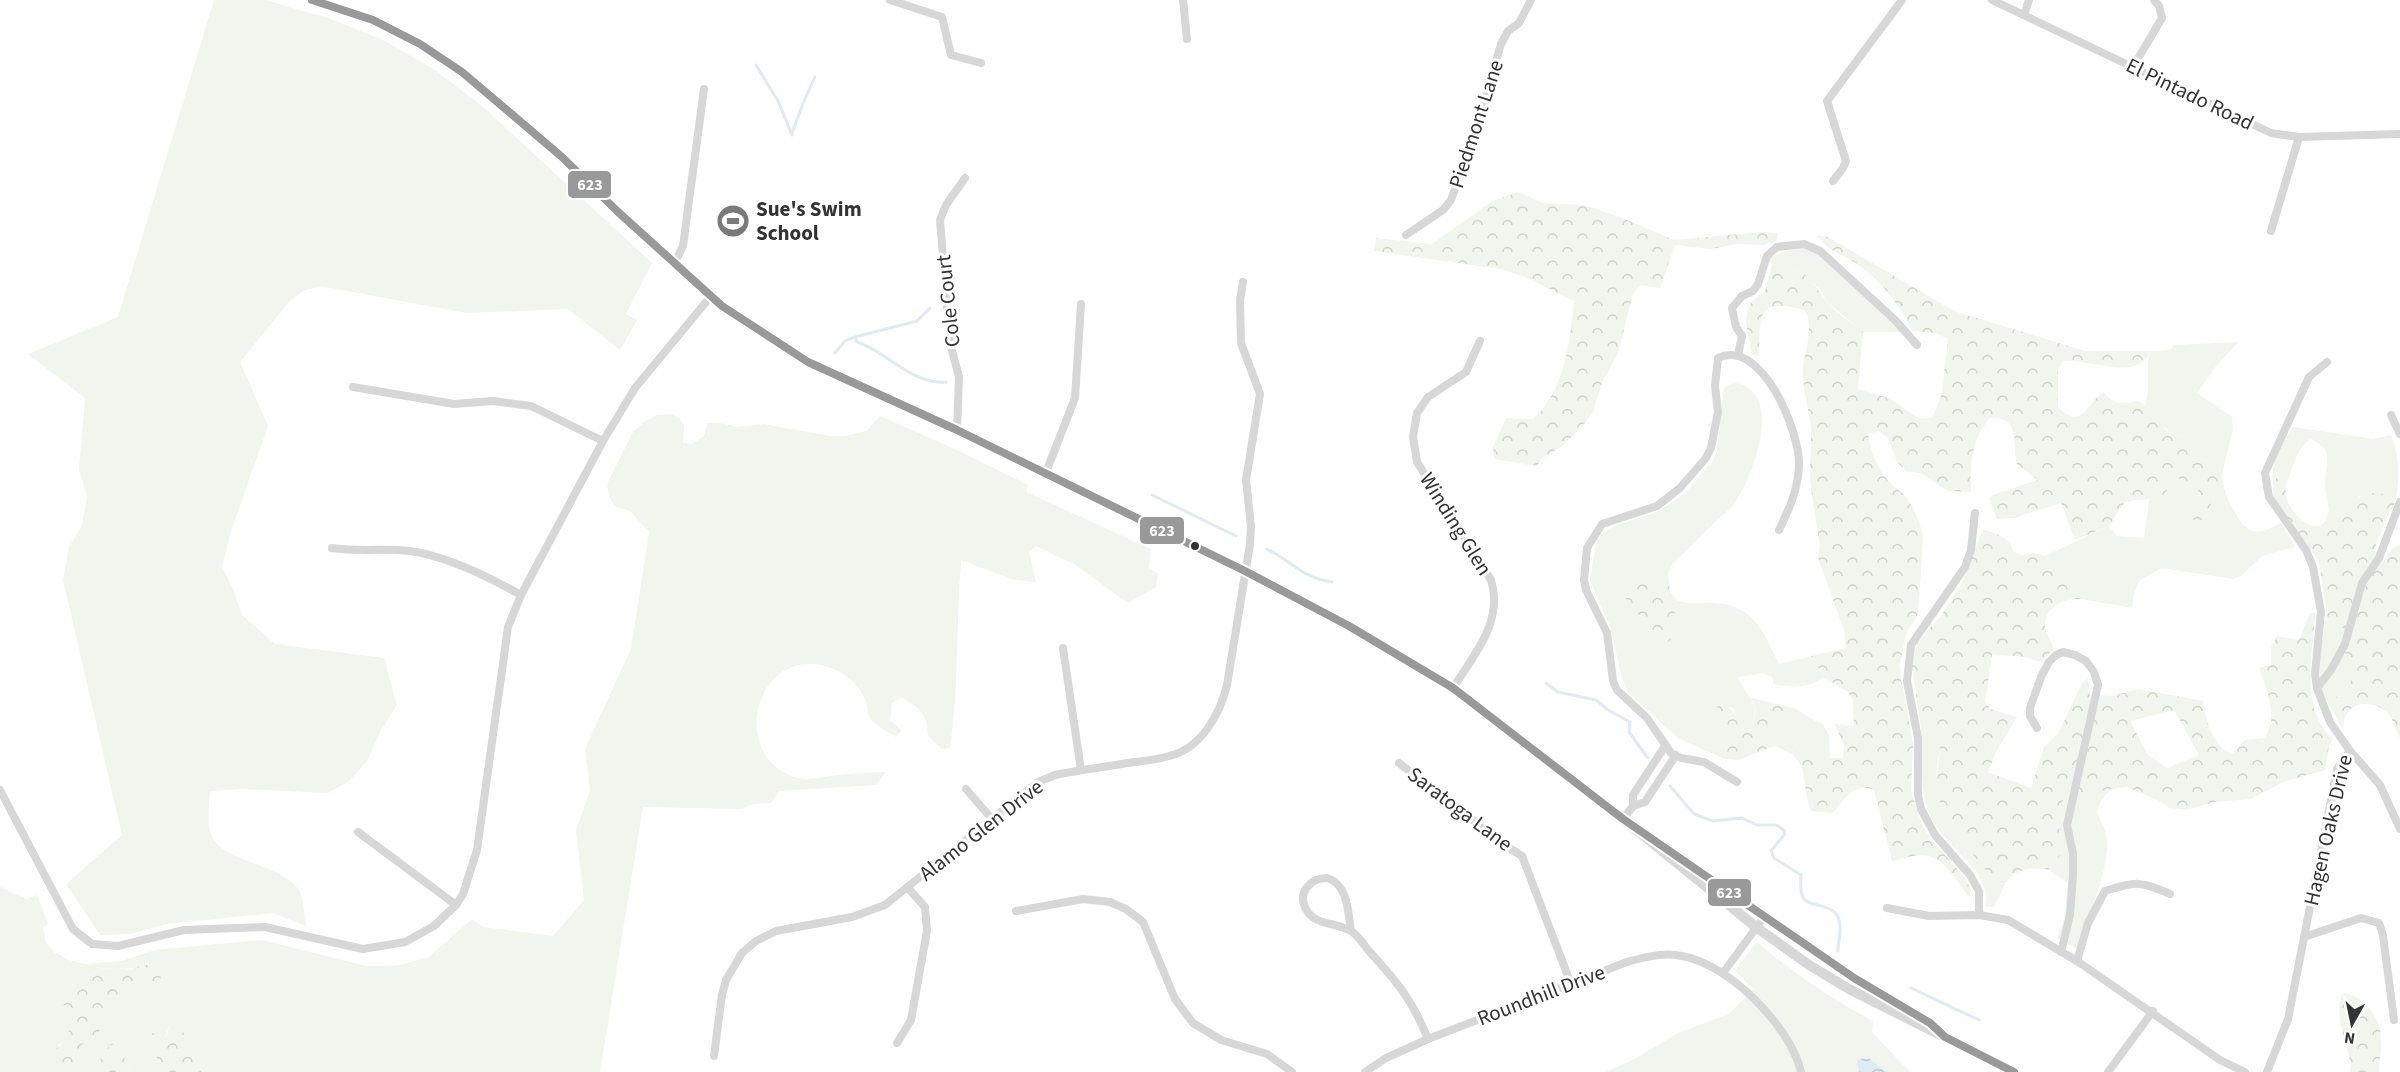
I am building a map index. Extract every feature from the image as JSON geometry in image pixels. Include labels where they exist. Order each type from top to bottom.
[{"type":"street","points":[[312,0],[374,20],[420,44],[462,72],[562,157],[674,264],[711,296],[808,362],[957,430],[1245,571],[1349,626],[1453,688],[1623,819],[1756,927],[1809,965],[1849,989],[2014,1072]]},
{"type":"street","points":[[890,0],[942,17],[951,55],[981,63]]},
{"type":"street","points":[[1183,0],[1187,39]]},
{"type":"street","name":"Piedmont Lane","points":[[1406,235],[1443,210],[1451,200],[1476,130],[1501,44],[1508,31],[1519,23],[1531,0]]},
{"type":"street","points":[[1833,181],[1844,168],[1846,161],[1827,101],[1902,0]]},
{"type":"street","name":"El Pintado Road","points":[[1992,0],[2271,134],[2299,137],[2400,134]]},
{"type":"street","points":[[2024,15],[2030,0]]},
{"type":"street","points":[[2133,67],[2162,18],[2159,6],[2154,0]]},
{"type":"street","points":[[674,264],[683,246],[704,89]]},
{"type":"street","points":[[2271,231],[2299,137]]},
{"type":"street","name":"Cole Court","points":[[957,430],[959,377],[950,343],[940,220],[946,205],[965,178]]},
{"type":"street","points":[[1738,355],[1742,336],[1736,327],[1732,308],[1742,296],[1754,291],[1767,256],[1777,248],[1791,244],[1804,244],[1820,251],[1896,320],[1917,345]]},
{"type":"street","name":"Alamo Glen Drive","points":[[714,1056],[726,980],[742,953],[756,941],[776,931],[866,913],[885,904],[908,888],[991,818],[1038,782],[1055,775],[1171,756],[1191,745],[1203,734],[1222,703],[1251,526],[1246,480],[1260,394],[1241,343],[1240,300],[1243,282]]},
{"type":"street","points":[[0,790],[74,929],[92,944],[118,946],[184,930],[265,927],[363,949],[405,942],[434,926],[456,905],[470,876],[477,850],[508,627],[521,595],[603,441],[635,388],[711,296]]},
{"type":"street","points":[[1045,475],[1075,398],[1081,304]]},
{"type":"street","name":"Winding Glen","points":[[1453,688],[1487,633],[1494,616],[1495,599],[1491,580],[1417,462],[1413,437],[1417,413],[1428,397],[1466,372],[1480,341]]},
{"type":"street","points":[[1737,782],[1704,762],[1671,751],[1654,726],[1624,698],[1613,681],[1607,633],[1586,590],[1584,580],[1587,548],[1602,524],[1657,506],[1680,489],[1698,469],[1711,448],[1718,412],[1715,386],[1718,358],[1725,355],[1738,355],[1747,359],[1779,394],[1794,435],[1799,463],[1795,497],[1779,530]]},
{"type":"street","name":"Hagen Oaks Drive","points":[[2267,1072],[2288,1019],[2337,769],[2350,751],[2330,722],[2321,703],[2315,674],[2321,612],[2313,567],[2306,550],[2269,497],[2265,473],[2309,377],[2327,362]]},
{"type":"street","points":[[352,387],[454,404],[493,401],[531,406],[603,441]]},
{"type":"street","points":[[2391,415],[2400,434]]},
{"type":"street","points":[[2318,688],[2345,644],[2362,583],[2379,558],[2400,502]]},
{"type":"street","points":[[1975,513],[1971,550],[1965,567],[1911,645],[1907,681],[1918,738],[1918,795],[1921,809],[1935,835],[1970,874],[1979,891],[1979,915]]},
{"type":"street","points":[[332,548],[352,551],[411,551],[488,576],[521,595]]},
{"type":"street","points":[[1063,648],[1081,770]]},
{"type":"street","points":[[2037,728],[2030,716],[2030,708],[2049,662],[2063,652],[2086,661],[2094,672],[2098,685],[2067,825],[2073,854],[2073,875],[2070,915],[2061,952]]},
{"type":"street","points":[[1623,819],[1633,806],[1645,802],[1671,751]]},
{"type":"street","points":[[1633,806],[1633,795],[1671,751]]},
{"type":"street","points":[[2350,751],[2380,785],[2400,829]]},
{"type":"street","name":"Saratoga Lane","points":[[1399,763],[1522,856],[1571,984]]},
{"type":"street","points":[[966,789],[991,818]]},
{"type":"street","points":[[1623,819],[1854,978],[1930,1023],[1945,1037]]},
{"type":"street","points":[[358,832],[456,905]]},
{"type":"street","points":[[1351,931],[1346,900],[1340,886],[1327,878],[1311,882],[1303,897],[1309,914],[1318,920],[1351,931],[1411,999],[1428,1039]]},
{"type":"street","points":[[2077,961],[2088,923],[2105,891],[2143,883],[2170,894]]},
{"type":"street","points":[[897,1043],[911,1020],[927,931],[925,907],[908,888]]},
{"type":"street","points":[[1016,911],[1083,899],[1110,902],[1126,909],[1143,922],[1175,999],[1193,1023],[1221,1040],[1268,1054],[1292,1072]]},
{"type":"street","points":[[1887,908],[1929,916],[1979,915],[2008,920],[2077,961],[2153,1011],[2220,1060],[2245,1072]]},
{"type":"street","points":[[1723,973],[1764,917]]},
{"type":"street","points":[[2304,937],[2361,918],[2379,923],[2383,935],[2394,1020]]},
{"type":"street","name":"Roundhill Drive","points":[[1365,1072],[1386,1058],[1428,1039],[1627,962],[1671,954],[1700,961],[1723,973],[1771,1017],[1788,1041],[1802,1072]]},
{"type":"street","points":[[2108,1072],[2153,1011]]},
{"type":"green space","points":[[214,0],[265,0],[328,18],[383,40],[435,70],[482,106],[652,263],[626,314],[637,320],[620,350],[568,309],[467,313],[320,286],[303,291],[289,302],[240,362],[268,426],[231,531],[222,567],[234,591],[242,615],[275,644],[384,658],[397,705],[380,732],[367,761],[349,781],[328,793],[241,789],[210,791],[208,821],[212,837],[219,846],[229,852],[267,868],[290,881],[301,893],[306,926],[273,913],[166,924],[130,934],[100,935],[66,884],[122,835],[63,580],[69,547],[82,526],[87,496],[79,470],[85,398],[28,354],[118,317]]},
{"type":"green space","points":[[1517,192],[1543,203],[1584,205],[1620,217],[1674,240],[1763,232],[1778,233],[1777,241],[1764,245],[1737,244],[1710,249],[1675,245],[1660,288],[1640,285],[1633,294],[1618,353],[1603,380],[1593,411],[1582,427],[1561,447],[1541,459],[1537,466],[1494,459],[1493,447],[1506,418],[1533,419],[1552,394],[1559,380],[1568,349],[1574,301],[1525,277],[1501,269],[1374,251],[1376,238],[1432,244],[1491,202]]},
{"type":"green space","points":[[1818,236],[1828,237],[1954,311],[2085,351],[2150,351],[2145,360],[2136,366],[2112,367],[2063,361],[2058,371],[2058,407],[2073,417],[2079,416],[2104,392],[2115,402],[2138,401],[2163,418],[2165,429],[2172,435],[2178,435],[2190,441],[2201,459],[2223,470],[2222,479],[2225,491],[2214,496],[2206,518],[2199,521],[2191,519],[2192,509],[2201,497],[2200,493],[2189,483],[2177,478],[2164,494],[2156,499],[2133,500],[2124,503],[2109,526],[2075,540],[2061,503],[2014,518],[1997,519],[1989,499],[1993,495],[2038,480],[2017,464],[2014,433],[2007,422],[1990,418],[1979,435],[1973,453],[1971,492],[1948,491],[1920,473],[1906,471],[1897,462],[1888,438],[1878,431],[1868,434],[1879,467],[1910,503],[1923,536],[1918,614],[1906,634],[1900,664],[1913,744],[1911,791],[1922,825],[1965,878],[1971,890],[1969,897],[1949,870],[1936,859],[1920,855],[1892,861],[1874,790],[1861,788],[1855,790],[1833,813],[1811,811],[1802,766],[1792,754],[1808,749],[1821,758],[1843,758],[1844,747],[1835,724],[1854,726],[1853,701],[1848,692],[1823,677],[1818,667],[1808,657],[1846,648],[1844,630],[1818,558],[1820,547],[1810,479],[1811,428],[1803,380],[1809,332],[1807,315],[1805,311],[1797,308],[1778,306],[1769,308],[1761,320],[1758,356],[1752,355],[1746,323],[1747,312],[1752,301],[1765,291],[1772,265],[1793,269],[1806,275],[1839,314],[1863,332],[1858,389],[1891,400],[1912,415],[1921,418],[1933,417],[1942,392],[1948,339],[1936,333],[1912,331],[1902,312],[1880,284],[1856,263],[1830,248]]},
{"type":"green space","points":[[1799,248],[1813,250],[1894,321],[1901,332],[1863,332],[1828,303],[1820,289],[1798,270],[1772,265],[1770,258]]},
{"type":"green space","points":[[2238,342],[2217,365],[2197,393],[2232,417],[2233,429],[2223,470],[2201,459],[2190,441],[2178,435],[2172,435],[2145,406],[2148,392],[2149,358],[2150,351],[2170,350],[2174,345]]},
{"type":"green space","points":[[1734,383],[1750,389],[1759,401],[1762,417],[1756,457],[1749,476],[1731,507],[1673,563],[1668,574],[1669,584],[1653,589],[1633,611],[1643,618],[1646,631],[1664,646],[1679,631],[1674,609],[1676,600],[1728,605],[1748,614],[1756,622],[1779,664],[1808,657],[1818,667],[1823,677],[1807,685],[1786,686],[1774,684],[1772,677],[1762,673],[1738,677],[1753,702],[1755,713],[1749,732],[1741,725],[1732,707],[1716,709],[1724,733],[1725,759],[1678,738],[1629,693],[1622,678],[1609,624],[1590,580],[1596,543],[1603,533],[1617,525],[1654,513],[1670,504],[1685,493],[1712,462],[1717,452],[1724,388]]},
{"type":"green space","points":[[671,414],[679,418],[684,425],[683,443],[692,444],[704,436],[708,423],[738,427],[764,424],[829,436],[845,436],[866,431],[880,416],[1028,485],[1026,492],[1151,549],[1149,568],[1158,574],[1156,587],[1128,603],[1074,564],[1036,546],[1029,552],[1036,582],[1015,580],[961,560],[955,701],[950,748],[942,749],[928,736],[924,716],[901,697],[892,703],[890,720],[901,730],[896,737],[872,721],[859,688],[845,675],[834,669],[808,664],[786,669],[770,683],[760,702],[757,724],[761,746],[773,764],[794,777],[805,779],[886,772],[876,785],[779,791],[771,803],[753,804],[742,809],[643,807],[600,1072],[201,1072],[200,1061],[180,1060],[174,1057],[183,1048],[184,1037],[182,1028],[177,1022],[171,1022],[165,1037],[162,1036],[158,1059],[164,1068],[150,1068],[147,1072],[129,1072],[130,1065],[112,1043],[98,1064],[100,1072],[0,1072],[0,887],[27,899],[37,895],[48,924],[43,928],[46,943],[54,952],[69,960],[85,964],[122,961],[155,950],[262,940],[366,966],[400,965],[429,957],[472,919],[483,927],[553,936],[584,900],[576,830],[590,791],[585,749],[631,649],[649,532],[630,511],[616,507],[609,497],[607,484],[633,432],[644,422],[657,415]],"holes":[[[139,966],[153,986],[140,985],[129,993],[121,994],[113,999],[99,1033],[81,1045],[57,1046],[69,1038],[68,1032],[78,1010],[63,1004],[70,986],[101,970],[129,969]]]},
{"type":"green space","points":[[2293,427],[2373,439],[2391,435],[2398,468],[2395,503],[2360,496],[2342,513],[2329,510],[2325,485],[2326,453],[2318,443],[2310,439],[2298,453],[2287,482],[2287,475],[2276,477],[2274,486],[2272,478],[2274,463]]},
{"type":"green space","points":[[2281,472],[2287,475],[2286,494],[2291,507],[2302,520],[2315,526],[2321,525],[2326,520],[2329,510],[2342,513],[2359,497],[2377,493],[2393,497],[2395,503],[2374,550],[2383,561],[2392,549],[2400,544],[2400,738],[2391,717],[2377,706],[2365,704],[2349,710],[2343,729],[2327,701],[2330,697],[2349,696],[2351,682],[2345,661],[2346,628],[2334,629],[2328,622],[2320,567],[2315,555],[2274,501],[2274,485]]},
{"type":"green space","points":[[2177,478],[2198,490],[2201,497],[2192,509],[2206,518],[2214,496],[2225,491],[2236,514],[2250,530],[2267,530],[2281,523],[2295,547],[2262,556],[2241,576],[2233,579],[2162,568],[2140,580],[2134,593],[2132,608],[2082,599],[2082,585],[2056,570],[2045,556],[2109,526],[2117,536],[2144,538],[2149,500],[2164,494]]},
{"type":"green space","points":[[1983,530],[2002,536],[2009,542],[2014,552],[2023,555],[2034,553],[2045,556],[2056,570],[2082,585],[2082,599],[2057,604],[2048,613],[2045,626],[2054,649],[2040,662],[2025,657],[1992,654],[1985,702],[1990,709],[2017,717],[1997,750],[1988,772],[2031,788],[2044,747],[2058,734],[2081,685],[2088,678],[2090,695],[2112,696],[2138,689],[2203,701],[2213,736],[2228,752],[2233,753],[2245,740],[2264,738],[2269,731],[2271,713],[2268,694],[2259,668],[2271,665],[2271,647],[2277,636],[2299,640],[2310,613],[2315,613],[2310,680],[2312,696],[2322,726],[2333,739],[2329,746],[2325,770],[2283,782],[2251,799],[2214,802],[2186,810],[2169,808],[2160,801],[2127,787],[2064,796],[2059,819],[2061,854],[2048,870],[2020,871],[2006,882],[1997,881],[1950,831],[1945,821],[1936,789],[1940,748],[1936,737],[1921,728],[1912,666],[1917,643],[1941,616],[1961,585]],"holes":[[[2174,710],[2199,755],[2167,768],[2148,755],[2130,721]]]},
{"type":"green space","points":[[1634,583],[1647,584],[1653,589],[1669,584],[1670,592],[1676,600],[1674,609],[1679,631],[1664,646],[1653,643],[1646,631],[1643,618],[1633,611],[1626,600],[1627,589]]},
{"type":"green space","points":[[2326,614],[2328,622],[2342,628],[2346,627],[2345,661],[2351,682],[2349,696],[2330,697],[2327,701],[2320,681],[2320,659]]},
{"type":"green space","points":[[1751,698],[1794,708],[1785,724],[1771,736],[1775,746],[1738,760],[1725,759],[1724,733],[1715,709],[1721,703],[1726,706],[1749,732],[1755,715],[1755,707]]},
{"type":"green space","points":[[1794,708],[1822,723],[1829,735],[1830,758],[1821,758],[1808,749],[1792,754],[1775,746],[1771,736],[1785,724]]},
{"type":"green space","points":[[1921,728],[1936,737],[1940,748],[1936,773],[1939,801],[1950,831],[1991,877],[1997,881],[2006,882],[1994,907],[1985,906],[1986,893],[1982,881],[1936,826],[1930,815],[1924,795]]},
{"type":"green space","points":[[2111,789],[2103,798],[2098,811],[2106,833],[2107,854],[2096,896],[2077,949],[2057,938],[2064,918],[2068,883],[2048,870],[2061,854],[2059,819],[2064,796]]},
{"type":"green space","points":[[1757,942],[1813,984],[1873,1021],[1872,1032],[1910,1072],[1605,1072],[1633,1060],[1678,1033],[1729,1014],[1753,989],[1736,972],[1737,967]]},
{"type":"green space","points":[[155,964],[162,972],[160,980],[153,986],[140,985],[130,993],[121,994],[113,999],[99,1033],[81,1045],[80,1062],[62,1068],[52,1061],[49,1055],[68,1038],[68,1032],[78,1010],[63,1005],[65,992],[70,986],[100,970],[114,968],[130,970]]},
{"type":"green space","points":[[2343,993],[2358,998],[2370,1008],[2378,1022],[2381,1042],[2379,1072],[2350,1072],[2351,1064],[2339,1008]]},
{"type":"green space","points":[[171,1022],[178,1022],[184,1037],[183,1048],[174,1057],[180,1060],[186,1056],[197,1055],[201,1072],[147,1072],[150,1068],[163,1067],[151,1049],[149,1039],[152,1033],[166,1037]]},
{"type":"green space","points":[[112,1043],[130,1065],[129,1072],[100,1072],[98,1064]]},
{"type":"water","name":"Sue's Swim School","points":[[726,213],[743,222],[739,230],[722,221]]},
{"type":"water","points":[[1867,1058],[1886,1072],[1859,1072],[1857,1062],[1859,1059]]},
{"type":"waterway","points":[[756,65],[778,101],[792,135]]},
{"type":"waterway","points":[[792,133],[815,77]]},
{"type":"waterway","points":[[855,337],[917,321],[930,308]]},
{"type":"waterway","points":[[835,353],[845,341],[855,337],[857,342],[911,373],[934,382],[946,382]]},
{"type":"waterway","points":[[1152,495],[1236,536]]},
{"type":"waterway","points":[[1267,549],[1305,573],[1332,582]]},
{"type":"waterway","points":[[1546,683],[1558,692],[1596,700],[1608,710],[1630,722],[1629,732],[1648,758]]},
{"type":"waterway","points":[[1670,786],[1694,814],[1713,821],[1742,818],[1757,825],[1776,825],[1785,831],[1771,851],[1774,858],[1801,875],[1801,891],[1805,900],[1834,912],[1840,929],[1838,951]]},
{"type":"waterway","points":[[1911,988],[1979,1020]]},
{"type":"transit line","name":"623","points":[[312,0],[373,20],[420,44],[462,72],[562,157],[617,211],[722,306],[808,362],[957,430],[1245,571],[1349,626],[1453,688],[1623,819],[1854,978],[1930,1023],[1945,1037],[2014,1072]]},
{"type":"place","name":"Sue's Swim School","points":[[733,221]]}]
